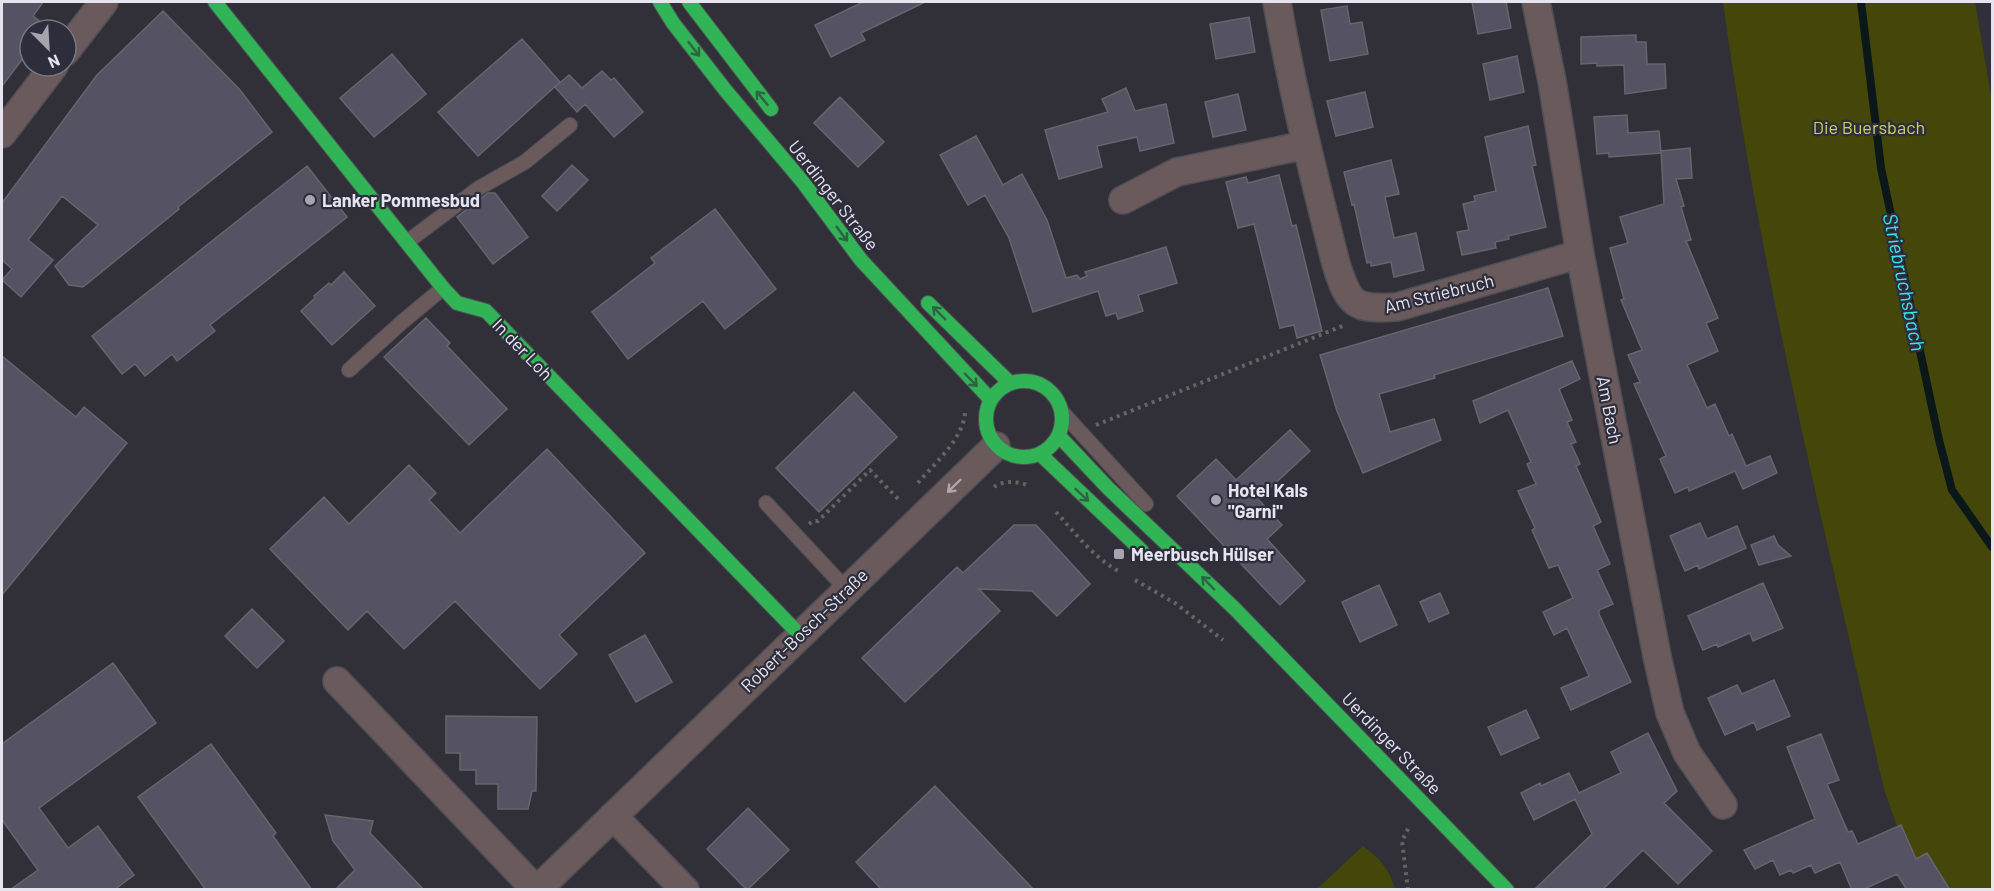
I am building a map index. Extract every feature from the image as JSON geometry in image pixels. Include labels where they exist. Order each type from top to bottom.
[{"type":"street","points":[[78,36],[104,2]]},
{"type":"street","name":"In der Loh","points":[[215,2],[457,303],[486,311],[807,627]]},
{"type":"street","name":"Uerdinger Straße","points":[[660,2],[673,23],[726,91],[802,181],[861,260],[991,400]]},
{"type":"street","name":"Uerdinger Straße","points":[[689,2],[781,121]]},
{"type":"street","name":"Am Striebruch","points":[[1278,2],[1286,53],[1306,145],[1342,282],[1350,297],[1360,306],[1370,309],[1396,307],[1580,254]]},
{"type":"street","name":"Am Bach","points":[[1536,2],[1552,81],[1580,254],[1670,713],[1687,753],[1723,805]]},
{"type":"street","points":[[2,134],[45,78]]},
{"type":"street","points":[[1124,200],[1178,172],[1306,145]]},
{"type":"street","points":[[922,296],[1010,383]]},
{"type":"street","points":[[1033,382],[1052,393],[1058,402],[1062,412],[1059,436],[1040,454],[1025,458],[1009,455],[996,446],[989,436],[986,411],[991,400],[1010,383],[1033,382]]},
{"type":"street","name":"Uerdinger Straße","points":[[1059,436],[1073,453],[1149,528],[1183,558],[1288,661],[1507,890]]},
{"type":"street","name":"Robert-Bosch-Straße","points":[[337,681],[536,890],[996,446]]},
{"type":"street","points":[[1040,454],[1156,562]]},
{"type":"street","name":"Uerdinger Straße","points":[[1207,603],[1249,625]]},
{"type":"street","points":[[613,816],[685,890]]},
{"type":"lane","points":[[407,242],[479,188],[525,162],[570,125]]},
{"type":"lane","points":[[349,370],[443,288]]},
{"type":"lane","points":[[1062,412],[1148,506],[1183,558]]},
{"type":"lane","points":[[766,503],[846,589]]},
{"type":"path","points":[[1083,436],[1091,426],[1352,322]]},
{"type":"path","points":[[798,536],[813,521],[818,521],[870,470],[902,502]]},
{"type":"path","points":[[998,484],[1013,482],[1027,484],[1035,491]]},
{"type":"path","points":[[1050,505],[1086,546],[1122,573]]},
{"type":"path","points":[[1132,578],[1174,603],[1232,646]]},
{"type":"path","points":[[1408,890],[1402,841],[1409,826],[1428,806]]},
{"type":"path","points":[[1409,826],[1417,834]]},
{"type":"green space","name":"Die Buersbach","points":[[1723,2],[1975,2],[1992,102],[1992,889],[1924,889],[1906,852],[1884,789],[1794,397],[1755,200]]},
{"type":"green space","points":[[1363,846],[1383,864],[1395,889],[1317,889]]},
{"type":"building","points":[[2,2],[43,2],[33,16],[36,18],[18,18],[18,65],[2,86]]},
{"type":"building","points":[[863,2],[925,2],[861,33],[865,40],[831,57],[815,25]]},
{"type":"building","points":[[1472,2],[1506,2],[1511,28],[1478,34]]},
{"type":"building","points":[[1347,6],[1350,24],[1362,22],[1368,54],[1330,61],[1321,10]]},
{"type":"building","points":[[163,11],[240,90],[272,132],[83,287],[69,285],[55,266],[98,225],[62,196],[28,240],[53,260],[21,297],[2,280],[12,269],[2,260],[2,203],[97,75]]},
{"type":"building","points":[[1249,17],[1255,52],[1216,59],[1210,24]]},
{"type":"building","points":[[1636,35],[1636,42],[1646,42],[1647,64],[1665,64],[1666,88],[1625,94],[1624,65],[1581,64],[1581,37]]},
{"type":"building","points":[[522,39],[560,82],[478,156],[438,112]]},
{"type":"building","points":[[392,54],[426,94],[374,137],[340,98]]},
{"type":"building","points":[[1517,56],[1524,92],[1490,100],[1483,64]]},
{"type":"building","points":[[602,71],[611,80],[614,78],[643,112],[614,137],[585,104],[577,112],[555,87],[569,75],[582,88]]},
{"type":"building","points":[[1126,88],[1135,111],[1166,104],[1174,143],[1140,151],[1137,137],[1097,146],[1102,167],[1059,179],[1045,130],[1108,112],[1102,99]]},
{"type":"building","points":[[1365,92],[1373,127],[1336,136],[1327,101]]},
{"type":"building","points":[[1238,94],[1246,130],[1213,137],[1205,102]]},
{"type":"building","points":[[840,97],[884,142],[858,167],[814,123]]},
{"type":"building","points":[[1627,115],[1628,133],[1659,131],[1661,153],[1609,157],[1609,153],[1597,154],[1594,117]]},
{"type":"building","points":[[1528,126],[1536,165],[1532,166],[1546,227],[1508,236],[1509,239],[1495,242],[1496,248],[1462,255],[1457,232],[1469,230],[1463,204],[1475,201],[1474,196],[1496,191],[1485,137]]},
{"type":"building","points":[[976,136],[1003,185],[1022,174],[1047,220],[1066,278],[1077,275],[1080,279],[1087,276],[1085,272],[1166,247],[1177,283],[1138,295],[1143,311],[1118,319],[1116,313],[1106,316],[1098,291],[1033,312],[1009,238],[985,195],[968,205],[940,155]]},
{"type":"building","points":[[1690,148],[1692,178],[1676,179],[1684,206],[1681,207],[1691,240],[1686,241],[1718,318],[1706,323],[1718,351],[1687,365],[1707,408],[1715,404],[1746,466],[1770,456],[1777,473],[1743,489],[1735,471],[1689,491],[1688,487],[1675,493],[1660,459],[1666,456],[1634,384],[1640,382],[1628,355],[1642,350],[1621,300],[1624,299],[1610,248],[1628,243],[1620,217],[1664,204],[1661,151]]},
{"type":"building","points":[[1391,160],[1399,194],[1385,197],[1394,238],[1416,233],[1424,270],[1394,277],[1391,262],[1371,266],[1371,262],[1367,263],[1354,204],[1352,205],[1344,172]]},
{"type":"building","points":[[572,165],[588,180],[557,211],[542,196]]},
{"type":"building","points":[[307,166],[347,217],[210,325],[215,331],[177,361],[172,354],[145,376],[135,364],[122,374],[92,336]]},
{"type":"building","points":[[1279,175],[1292,226],[1296,225],[1322,331],[1297,338],[1294,325],[1280,328],[1254,224],[1238,228],[1226,182],[1246,177],[1248,183]]},
{"type":"building","points":[[488,193],[495,193],[528,237],[493,264],[457,217]]},
{"type":"building","points":[[715,209],[776,289],[725,329],[703,301],[628,359],[592,312],[655,263],[651,258]]},
{"type":"building","points":[[344,272],[375,306],[332,345],[301,311],[315,298],[314,296],[329,283],[331,285]]},
{"type":"building","points":[[1548,288],[1563,336],[1379,394],[1390,432],[1434,419],[1441,440],[1363,473],[1337,411],[1320,355]]},
{"type":"building","points":[[426,318],[450,343],[447,346],[507,409],[469,445],[384,357]]},
{"type":"building","points":[[2,356],[76,417],[84,407],[127,443],[2,595]]},
{"type":"building","points":[[1572,361],[1580,379],[1559,389],[1572,420],[1567,422],[1576,442],[1571,444],[1580,464],[1576,466],[1601,522],[1593,526],[1610,564],[1597,570],[1613,604],[1599,610],[1599,614],[1631,682],[1571,710],[1561,688],[1589,676],[1567,628],[1554,635],[1543,612],[1573,598],[1558,565],[1549,568],[1532,530],[1535,528],[1518,491],[1536,484],[1527,464],[1531,462],[1508,410],[1480,423],[1473,401]]},
{"type":"building","points":[[854,392],[897,437],[819,512],[776,468]]},
{"type":"building","points":[[1290,430],[1310,451],[1258,499],[1282,525],[1267,539],[1305,581],[1280,605],[1177,496],[1216,459],[1236,480]]},
{"type":"building","points":[[547,449],[645,553],[559,635],[577,654],[540,689],[455,601],[404,649],[367,611],[348,630],[270,549],[324,497],[349,524],[409,465],[436,493],[429,500],[460,533]]},
{"type":"building","points":[[1700,523],[1707,539],[1737,526],[1746,548],[1699,569],[1698,565],[1685,571],[1670,536]]},
{"type":"building","points":[[1014,525],[1036,525],[1090,584],[1057,616],[1032,591],[979,589],[1000,611],[905,702],[862,658],[957,567],[963,573]]},
{"type":"building","points":[[1774,536],[1778,545],[1791,556],[1759,565],[1751,545]]},
{"type":"building","points":[[1763,583],[1783,628],[1753,641],[1750,633],[1718,647],[1717,644],[1703,650],[1688,616]]},
{"type":"building","points":[[1379,585],[1397,625],[1360,642],[1342,602]]},
{"type":"building","points":[[1440,593],[1449,613],[1429,622],[1420,602]]},
{"type":"building","points":[[252,609],[284,641],[257,668],[225,636]]},
{"type":"building","points":[[645,635],[672,682],[636,702],[609,655]]},
{"type":"building","points":[[113,663],[156,723],[39,808],[68,848],[98,826],[134,875],[114,890],[10,890],[38,870],[2,820],[2,744]]},
{"type":"building","points":[[1774,680],[1790,716],[1757,730],[1754,722],[1725,735],[1708,698],[1737,685],[1742,694]]},
{"type":"building","points":[[1526,710],[1539,738],[1501,755],[1488,727]]},
{"type":"building","points":[[446,716],[537,717],[536,791],[532,791],[528,809],[498,809],[498,784],[476,784],[476,770],[460,770],[460,753],[446,753]]},
{"type":"building","points":[[1648,733],[1677,791],[1664,803],[1712,851],[1678,884],[1643,850],[1602,890],[1534,890],[1592,834],[1575,799],[1534,820],[1521,793],[1540,783],[1541,786],[1569,773],[1579,793],[1621,773],[1611,752]]},
{"type":"building","points":[[1821,734],[1839,780],[1827,784],[1848,832],[1852,831],[1858,844],[1901,825],[1916,859],[1927,853],[1950,890],[1907,890],[1897,874],[1862,890],[1852,890],[1840,862],[1815,873],[1811,865],[1793,873],[1791,870],[1780,875],[1773,860],[1755,869],[1744,850],[1815,819],[1787,747]]},
{"type":"building","points":[[211,744],[276,833],[273,836],[312,890],[206,890],[138,797]]},
{"type":"building","points":[[935,786],[1034,890],[882,890],[856,862]]},
{"type":"building","points":[[748,808],[789,850],[747,890],[707,849]]},
{"type":"building","points":[[325,815],[373,821],[370,833],[424,890],[335,890],[355,870],[333,841]]},
{"type":"waterway","name":"Striebruchsbach","points":[[1861,2],[1881,168],[1939,440],[1952,490],[1992,547]]},
{"type":"traffic: fast","points":[[215,2],[443,288],[457,303],[486,311],[799,634]]},
{"type":"traffic: fast","points":[[660,2],[673,23],[726,91],[802,181],[861,260],[991,400]]},
{"type":"traffic: fast","points":[[689,2],[771,109]]},
{"type":"traffic: fast","points":[[928,303],[1010,383]]},
{"type":"traffic: fast","points":[[1024,381],[1038,384],[1051,392],[1059,405],[1062,419],[1059,433],[1051,446],[1038,454],[1024,457],[1010,454],[997,446],[989,433],[986,419],[989,405],[997,392],[1010,384],[1024,381]]},
{"type":"traffic: fast","points":[[1059,436],[1108,488],[1235,609],[1507,890]]},
{"type":"traffic: fast","points":[[1040,454],[1142,551]]},
{"type":"place","name":"Lanker Pommesbud","points":[[310,200]]},
{"type":"place","name":"Hotel Kals \"Garni\"","points":[[1216,500]]},
{"type":"place","name":"Meerbusch Hülser","points":[[1119,554]]}]
